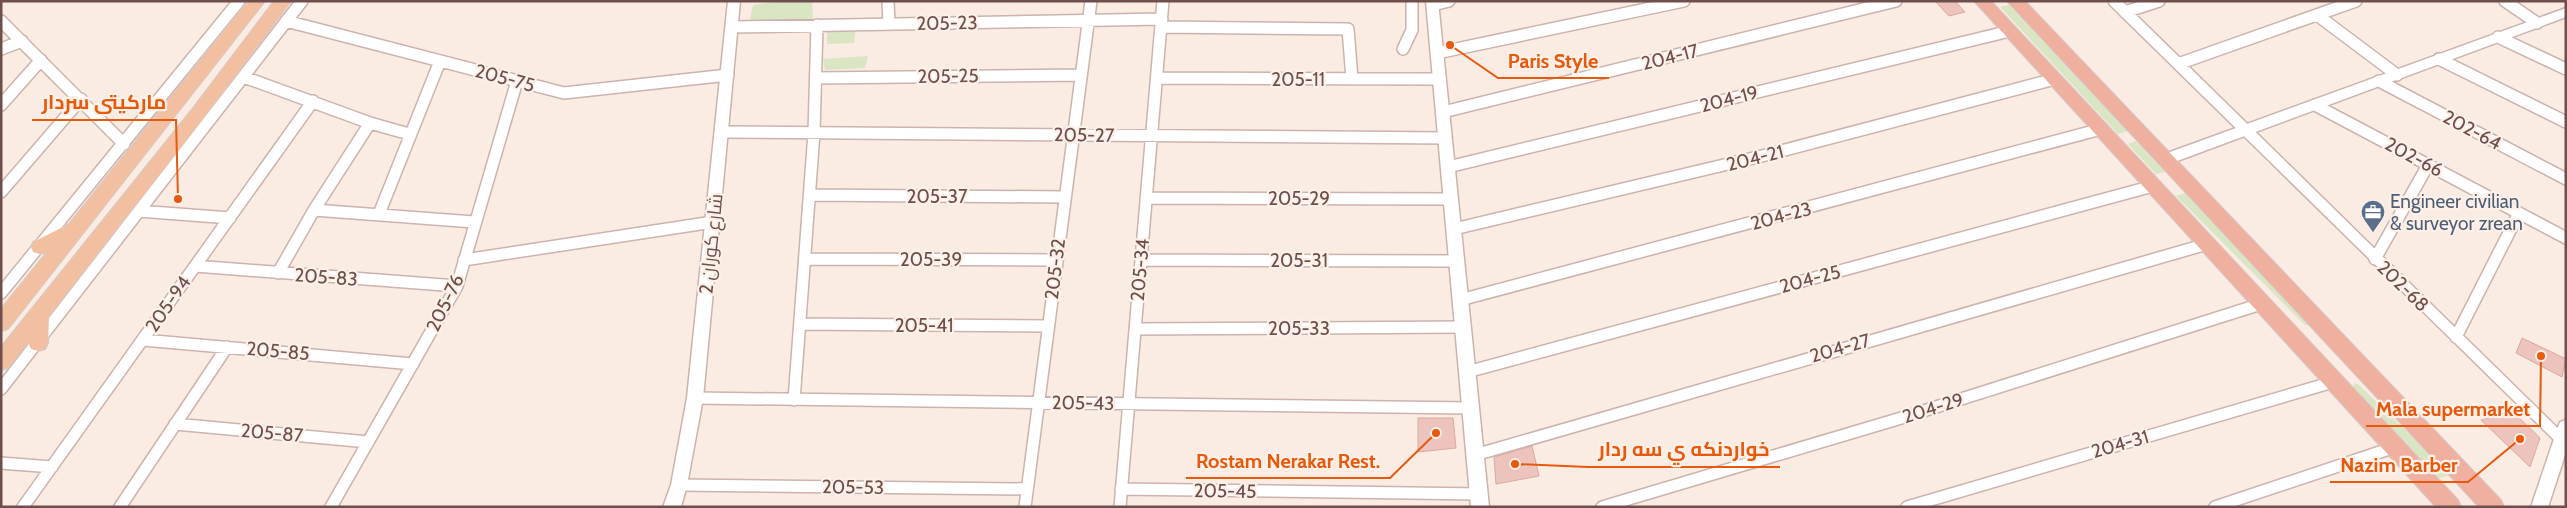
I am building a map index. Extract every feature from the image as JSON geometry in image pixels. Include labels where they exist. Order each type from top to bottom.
[{"type":"highway","points":[[1982,1],[2450,507]]},
{"type":"highway","points":[[2015,1],[2318,322],[2494,504]]},
{"type":"highway","points":[[2284,329],[2299,339],[2315,340],[2321,336],[2322,332],[2318,322]]},
{"type":"highway","points":[[2333,382],[2328,369],[2335,362],[2352,363],[2366,372]]},
{"type":"main road","points":[[234,7],[257,1]]},
{"type":"main road","points":[[1,323],[257,1]]},
{"type":"main road","points":[[1,362],[283,1]]},
{"type":"main road","points":[[40,247],[78,227]]},
{"type":"main road","points":[[90,250],[117,240]]},
{"type":"main road","points":[[38,343],[39,314]]},
{"type":"street","points":[[1,389],[302,1]]},
{"type":"street","name":"شارع كوران 2","points":[[672,507],[679,485],[695,398],[734,1]]},
{"type":"street","points":[[888,1],[888,24]]},
{"type":"street","name":"205-32","points":[[1025,507],[1090,1]]},
{"type":"street","name":"205-34","points":[[1120,507],[1163,1]]},
{"type":"street","points":[[1403,49],[1412,30],[1412,1]]},
{"type":"street","points":[[1449,1],[1433,3],[1479,500]]},
{"type":"street","points":[[1437,54],[1684,1]]},
{"type":"street","name":"204-17","points":[[1443,112],[1896,1]]},
{"type":"street","name":"202-68","points":[[2114,1],[2375,259],[2564,437]]},
{"type":"street","points":[[2124,12],[2159,1]]},
{"type":"street","points":[[2178,64],[2355,1]]},
{"type":"street","points":[[2505,1],[2537,23]]},
{"type":"street","points":[[2,291],[40,247],[234,7]]},
{"type":"street","points":[[2164,160],[2566,12]]},
{"type":"street","points":[[2317,15],[2397,75]]},
{"type":"street","name":"205-75","points":[[286,20],[564,93],[728,76]]},
{"type":"street","name":"205-23","points":[[732,26],[1088,20],[1348,29],[1352,79]]},
{"type":"street","points":[[1,21],[124,144]]},
{"type":"street","points":[[794,400],[814,133],[817,25]]},
{"type":"street","name":"204-19","points":[[1448,166],[2010,31]]},
{"type":"street","points":[[2498,37],[2566,69]]},
{"type":"street","points":[[1,49],[22,41]]},
{"type":"street","points":[[2439,59],[2566,122]]},
{"type":"street","points":[[1,105],[41,60]]},
{"type":"street","points":[[379,214],[409,134],[440,61]]},
{"type":"street","name":"205-25","points":[[816,78],[1080,75]]},
{"type":"street","points":[[244,77],[370,123],[409,134]]},
{"type":"street","name":"205-11","points":[[1156,78],[1440,79]]},
{"type":"street","name":"204-21","points":[[1454,229],[1766,155],[2055,80]]},
{"type":"street","name":"205-76","points":[[331,507],[457,286],[474,222],[517,81]]},
{"type":"street","name":"202-64","points":[[2378,81],[2566,179]]},
{"type":"street","points":[[1,88],[16,89]]},
{"type":"street","points":[[1,192],[81,99]]},
{"type":"street","name":"205-94","points":[[23,507],[313,101]]},
{"type":"street","name":"202-66","points":[[2315,105],[2566,238]]},
{"type":"street","points":[[278,274],[314,210],[370,123]]},
{"type":"street","name":"204-23","points":[[1460,300],[2101,129]]},
{"type":"street","name":"205-27","points":[[722,132],[1445,138]]},
{"type":"street","points":[[2375,259],[2428,165]]},
{"type":"street","name":"204-25","points":[[1467,372],[2153,186]]},
{"type":"street","name":"205-37","points":[[810,195],[1064,197]]},
{"type":"street","name":"205-29","points":[[1146,198],[1451,199]]},
{"type":"street","points":[[314,210],[474,222]]},
{"type":"street","points":[[139,211],[230,218]]},
{"type":"street","points":[[2456,337],[2519,213]]},
{"type":"street","points":[[464,260],[713,222]]},
{"type":"street","name":"204-27","points":[[1475,455],[2206,244]]},
{"type":"street","name":"205-39","points":[[805,259],[1056,260]]},
{"type":"street","name":"205-31","points":[[1141,260],[1457,261]]},
{"type":"street","name":"205-83","points":[[195,266],[278,274],[457,286]]},
{"type":"street","name":"204-29","points":[[1602,507],[1898,419],[2261,304]]},
{"type":"street","name":"205-41","points":[[800,324],[1048,326]]},
{"type":"street","name":"205-33","points":[[1135,329],[1463,328]]},
{"type":"street","name":"205-85","points":[[143,340],[413,364]]},
{"type":"street","points":[[120,507],[226,347]]},
{"type":"street","name":"204-31","points":[[1907,507],[2333,382]]},
{"type":"street","name":"205-43","points":[[695,398],[1470,408]]},
{"type":"street","name":"205-87","points":[[175,424],[368,442]]},
{"type":"street","points":[[2539,507],[2564,437]]},
{"type":"street","points":[[2215,507],[2395,447]]},
{"type":"street","points":[[1,463],[52,467]]},
{"type":"street","name":"205-53","points":[[679,485],[1027,489]]},
{"type":"street","name":"205-45","points":[[1122,489],[1479,500]]},
{"type":"green space","points":[[780,1],[812,1],[813,19],[750,20],[753,5]]},
{"type":"green space","points":[[2009,5],[2128,131],[2118,134],[2000,7]]},
{"type":"green space","points":[[856,27],[854,43],[827,44],[827,28]]},
{"type":"green space","points":[[868,56],[865,68],[825,70],[823,59]]},
{"type":"green space","points":[[2136,141],[2165,172],[2156,174],[2128,144]]},
{"type":"green space","points":[[2185,193],[2308,325],[2305,325],[2176,196]]},
{"type":"green space","points":[[2355,383],[2451,475],[2439,478],[2353,387]]},
{"type":"building","points":[[1935,1],[1955,1],[1965,12],[1949,16]]},
{"type":"building","points":[[2522,338],[2566,359],[2562,377],[2516,353]]},
{"type":"building","points":[[2512,411],[2540,438],[2530,467],[2481,420]]},
{"type":"building","points":[[1418,418],[1453,418],[1456,448],[1418,452]]},
{"type":"building","points":[[1532,446],[1539,476],[1496,484],[1494,457]]},
{"type":"place","name":"Paris Style","points":[[1450,45]]},
{"type":"place","name":"ماركيتى سردار","points":[[178,199]]},
{"type":"place","name":"Engineer civilian & surveyor zrean","points":[[2373,233]]},
{"type":"place","name":"Mala supermarket","points":[[2541,356]]},
{"type":"place","name":"Rostam Nerakar Rest.","points":[[1436,433]]},
{"type":"place","name":"Nazim Barber","points":[[2520,439]]},
{"type":"place","name":"خواردنكه ي سه ردار","points":[[1515,464]]}]
